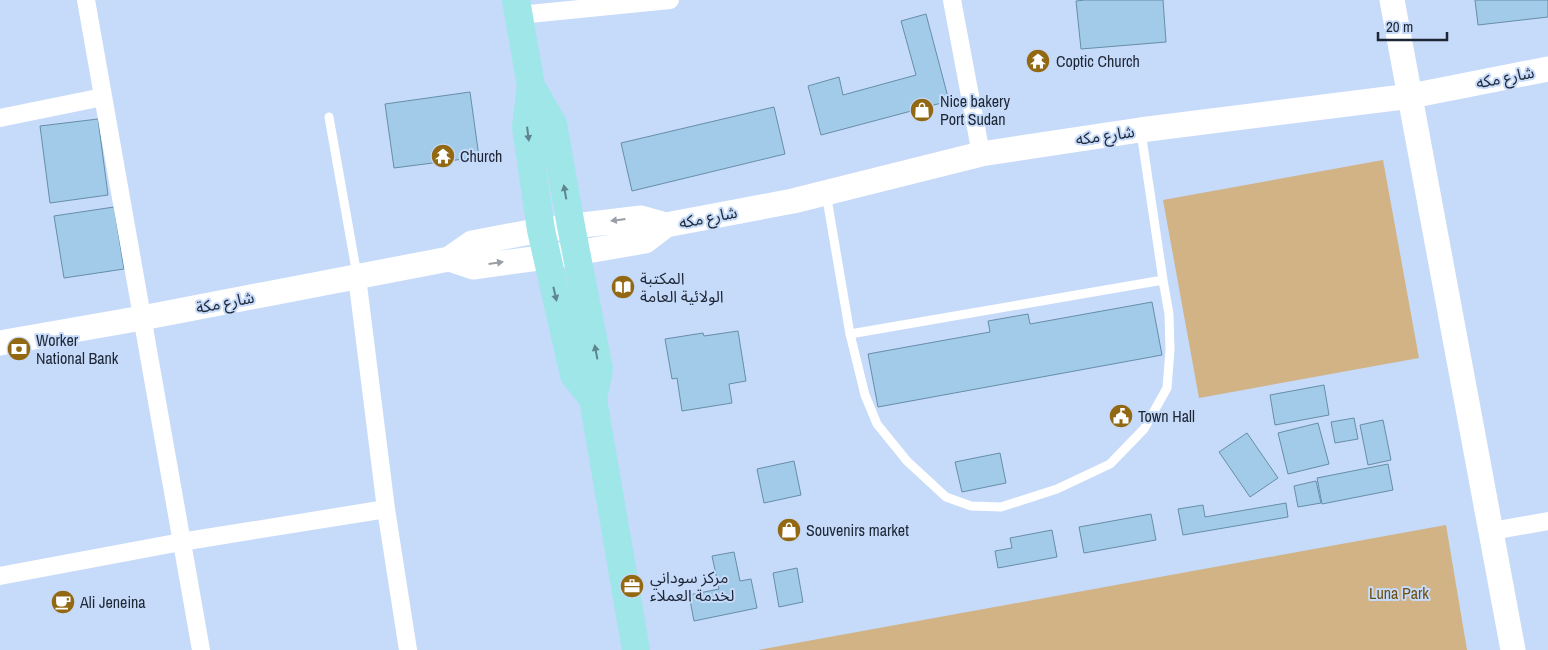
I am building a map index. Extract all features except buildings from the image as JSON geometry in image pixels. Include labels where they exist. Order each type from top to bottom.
[{"type":"main road","points":[[1392,0],[1513,650]]},
{"type":"main road","points":[[517,8],[531,86],[526,127],[546,256],[574,375],[593,400]]},
{"type":"main road","name":"شارع مكه","points":[[449,260],[473,267],[576,253],[645,241],[666,225],[826,193],[981,154],[1140,130],[1411,96],[1548,69]]},
{"type":"main road","points":[[531,86],[553,124],[599,369],[593,400],[636,650]]},
{"type":"main road","name":"شارع مكه","points":[[449,260],[472,243],[541,230],[641,218],[666,225]]},
{"type":"main road","name":"شارع مكة","points":[[0,343],[449,260]]},
{"type":"street","points":[[86,0],[201,650]]},
{"type":"street","points":[[517,8],[670,0]]},
{"type":"street","points":[[952,0],[981,154]]},
{"type":"street","points":[[0,118],[103,97]]},
{"type":"street","points":[[357,276],[386,509],[408,650]]},
{"type":"street","points":[[0,576],[181,542],[386,509]]},
{"type":"street","points":[[1492,531],[1548,521]]},
{"type":"lane","points":[[329,117],[357,276]]},
{"type":"lane","points":[[826,193],[850,334],[865,395],[877,424],[907,460],[946,496],[971,506],[1002,507],[1057,489],[1110,464],[1144,429],[1167,388],[1170,350],[1169,314],[1140,130]]},
{"type":"lane","points":[[850,334],[1163,280]]},
{"type":"green space","points":[[1383,160],[1419,358],[1199,398],[1163,200]]},
{"type":"green space","name":"Luna Park","points":[[1446,525],[1467,650],[758,650]]},
{"type":"place","name":"Coptic Church","points":[[1038,61]]},
{"type":"place","name":"Nice bakery Port Sudan","points":[[922,110]]},
{"type":"place","name":"Church","points":[[443,156]]},
{"type":"place","name":"المكتبة الولائية العامة","points":[[623,287]]},
{"type":"place","name":"Worker National Bank","points":[[19,349]]},
{"type":"place","name":"Town Hall","points":[[1121,416]]},
{"type":"place","name":"Souvenirs market","points":[[789,530]]},
{"type":"place","name":"مركز سوداني لخدمة العملاء","points":[[632,586]]},
{"type":"place","name":"Ali Jeneina","points":[[63,602]]}]
